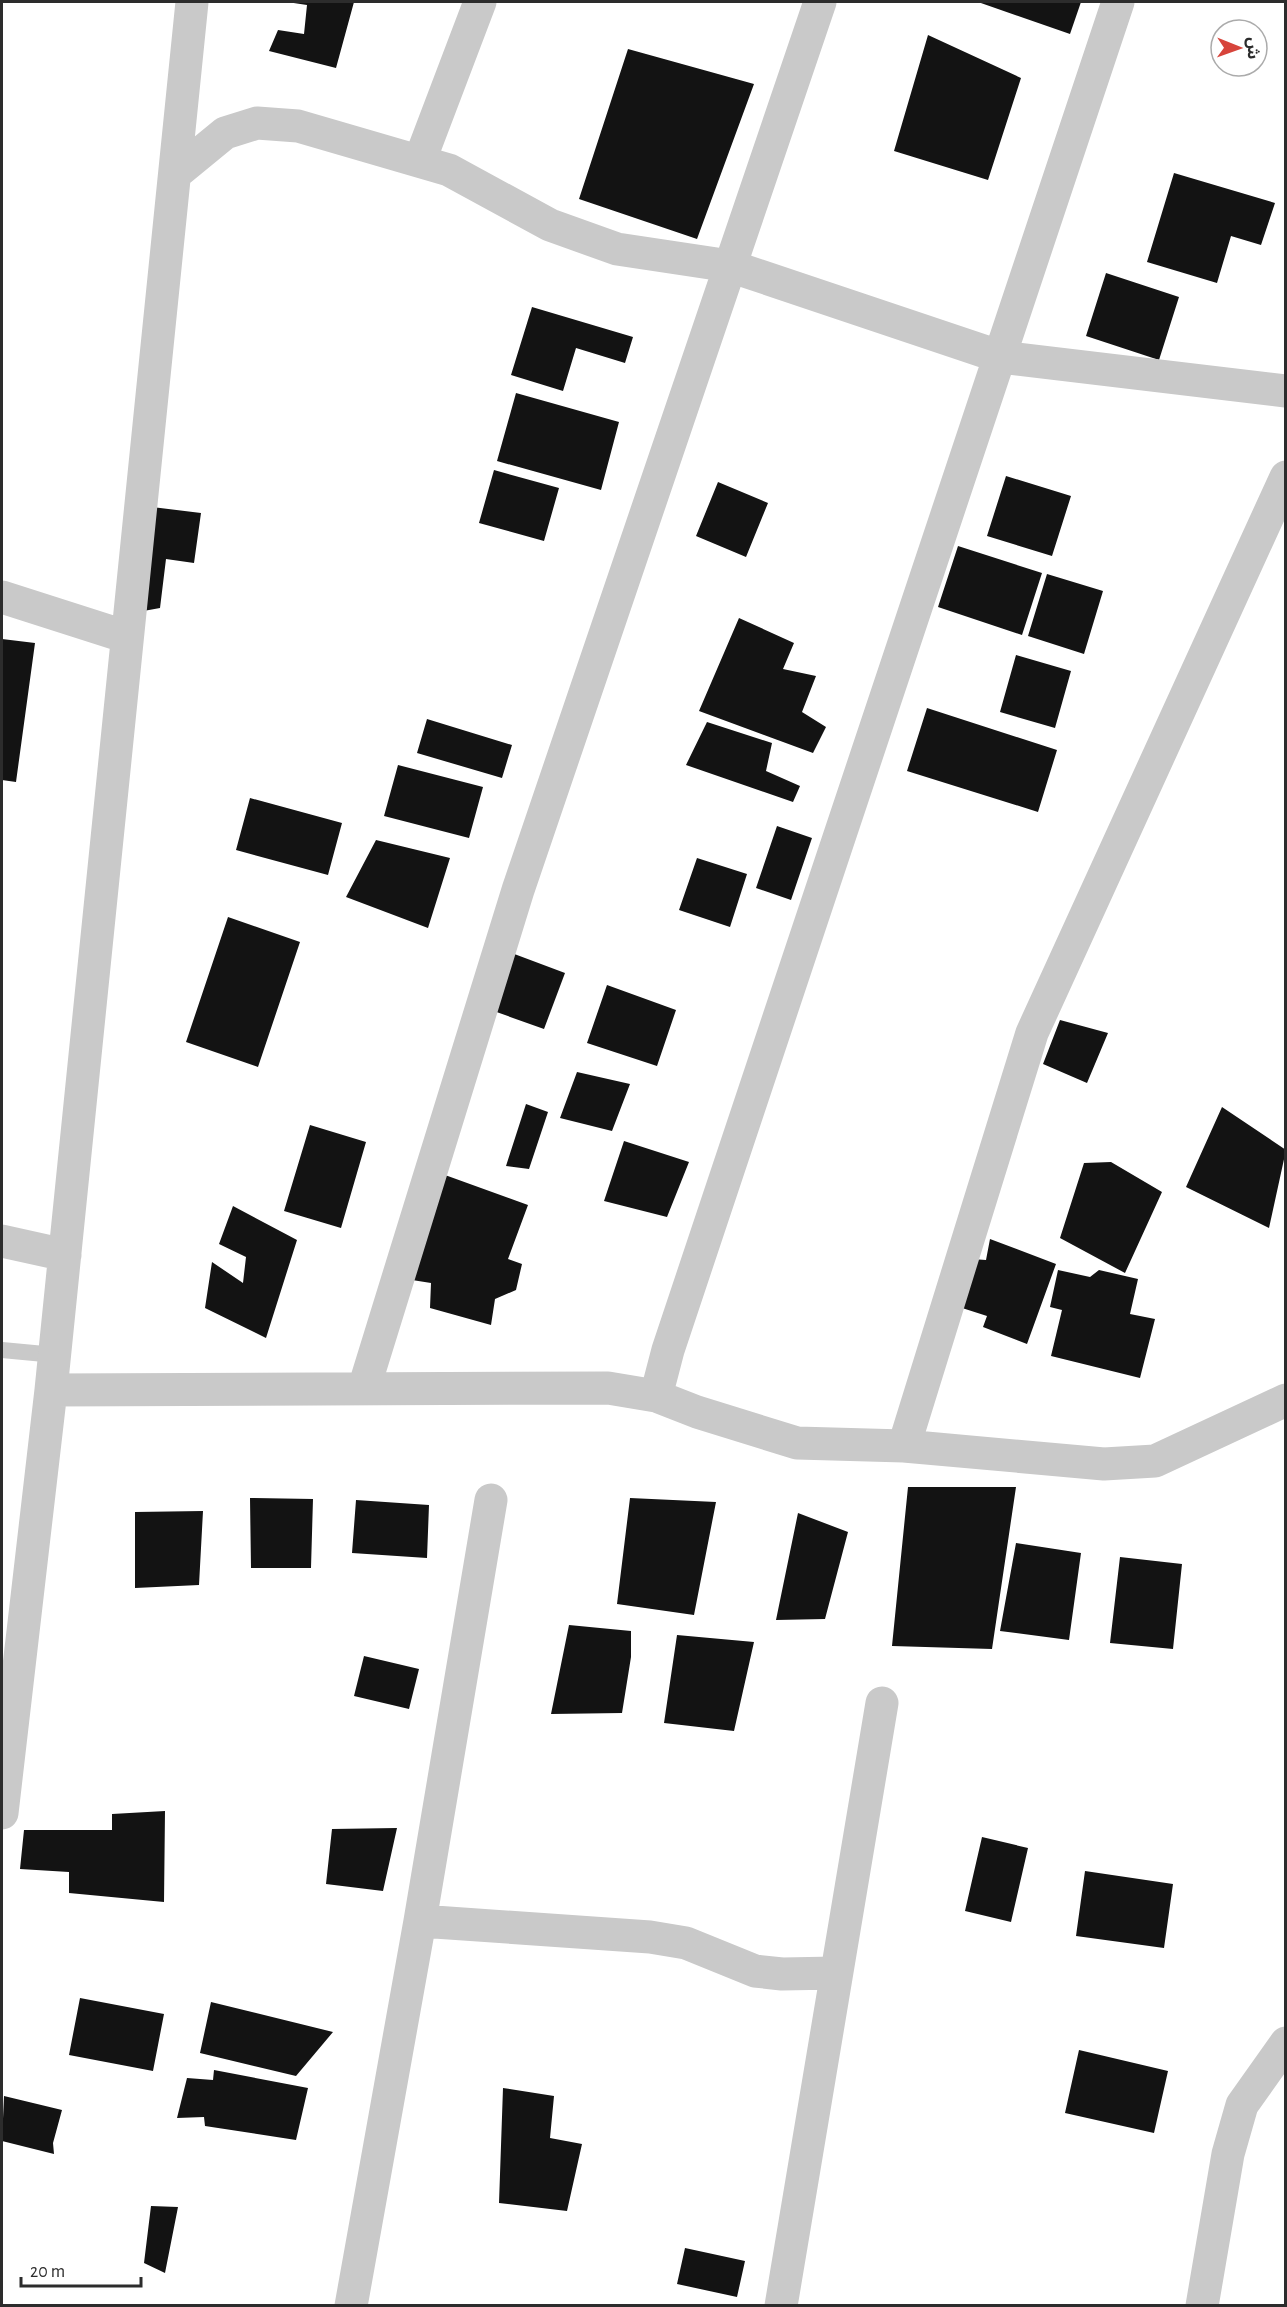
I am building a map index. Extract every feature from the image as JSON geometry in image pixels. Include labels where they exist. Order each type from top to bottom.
[{"type":"street","points":[[2,1813],[55,1355],[192,2]]},
{"type":"street","points":[[420,160],[480,2]]},
{"type":"street","points":[[364,1388],[518,890],[820,2]]},
{"type":"street","points":[[656,1396],[675,1327],[1118,2]]},
{"type":"street","points":[[175,174],[225,133],[257,123],[298,126],[420,160],[466,178],[550,225],[617,249],[730,266],[1001,357],[1286,392]]},
{"type":"street","points":[[904,1446],[1032,1033],[1286,477]]},
{"type":"street","points":[[2,597],[127,637]]},
{"type":"street","points":[[2,1241],[65,1255]]},
{"type":"street","points":[[51,1390],[608,1388],[656,1396],[697,1412],[796,1443],[904,1446],[1104,1464],[1155,1461],[1286,1400]]},
{"type":"street","points":[[351,2306],[420,1920],[491,1500]]},
{"type":"street","points":[[781,2306],[882,1703]]},
{"type":"street","points":[[420,1920],[650,1937],[686,1943],[755,1971],[782,1974],[836,1973]]},
{"type":"street","points":[[1202,2306],[1228,2154],[1242,2105],[1286,2043]]},
{"type":"lane","points":[[2,1350],[55,1355]]},
{"type":"building","points":[[287,2],[354,2],[336,68],[269,51],[278,30],[304,34],[307,5]]},
{"type":"building","points":[[978,2],[1081,2],[1070,34]]},
{"type":"building","points":[[928,35],[1021,78],[988,180],[894,151]]},
{"type":"building","points":[[628,49],[754,84],[697,239],[579,199]]},
{"type":"building","points":[[1174,173],[1275,203],[1261,245],[1231,236],[1217,283],[1147,262]]},
{"type":"building","points":[[1106,273],[1179,297],[1159,360],[1086,336]]},
{"type":"building","points":[[532,307],[633,337],[625,363],[576,348],[563,391],[511,375]]},
{"type":"building","points":[[516,393],[619,422],[601,490],[497,461]]},
{"type":"building","points":[[494,470],[559,488],[544,541],[479,523]]},
{"type":"building","points":[[1006,476],[1071,496],[1052,556],[987,536]]},
{"type":"building","points":[[718,482],[768,503],[746,557],[696,536]]},
{"type":"building","points":[[152,507],[201,513],[194,563],[166,559],[160,608],[138,612]]},
{"type":"building","points":[[958,546],[1042,573],[1022,635],[938,607]]},
{"type":"building","points":[[1047,574],[1103,591],[1084,654],[1028,636]]},
{"type":"building","points":[[739,618],[794,643],[783,669],[816,676],[802,712],[826,727],[813,753],[699,711]]},
{"type":"building","points":[[2,639],[35,643],[16,782],[2,780]]},
{"type":"building","points":[[1016,655],[1071,671],[1055,728],[1000,712]]},
{"type":"building","points":[[927,708],[1057,750],[1038,812],[907,771]]},
{"type":"building","points":[[427,719],[512,745],[502,778],[417,753]]},
{"type":"building","points":[[707,722],[772,743],[766,771],[800,786],[793,802],[686,765]]},
{"type":"building","points":[[398,765],[483,787],[469,838],[384,816]]},
{"type":"building","points":[[250,798],[342,823],[328,875],[236,850]]},
{"type":"building","points":[[777,826],[812,838],[791,900],[756,888]]},
{"type":"building","points":[[376,840],[450,858],[428,928],[346,897]]},
{"type":"building","points":[[697,858],[747,874],[730,927],[679,910]]},
{"type":"building","points":[[228,917],[300,942],[258,1067],[186,1042]]},
{"type":"building","points":[[509,952],[565,973],[544,1029],[488,1009]]},
{"type":"building","points":[[607,985],[676,1010],[657,1066],[587,1043]]},
{"type":"building","points":[[1060,1020],[1108,1033],[1087,1083],[1043,1064]]},
{"type":"building","points":[[577,1072],[630,1084],[612,1131],[560,1118]]},
{"type":"building","points":[[526,1104],[548,1112],[529,1169],[506,1166]]},
{"type":"building","points":[[1222,1107],[1286,1150],[1269,1228],[1186,1187]]},
{"type":"building","points":[[310,1125],[366,1142],[341,1228],[284,1211]]},
{"type":"building","points":[[624,1141],[689,1162],[667,1217],[604,1201]]},
{"type":"building","points":[[1111,1162],[1162,1192],[1125,1273],[1060,1238],[1084,1163]]},
{"type":"building","points":[[445,1175],[528,1205],[508,1259],[522,1264],[516,1290],[495,1299],[491,1325],[430,1308],[431,1283],[412,1280]]},
{"type":"building","points":[[233,1206],[297,1240],[266,1338],[205,1308],[212,1262],[243,1283],[246,1257],[219,1244]]},
{"type":"building","points":[[990,1239],[1056,1264],[1027,1344],[983,1327],[987,1316],[959,1307],[972,1259],[986,1260]]},
{"type":"building","points":[[1058,1270],[1090,1277],[1099,1270],[1138,1279],[1130,1314],[1155,1319],[1140,1378],[1051,1356],[1062,1310],[1050,1307]]},
{"type":"building","points":[[908,1487],[1016,1487],[992,1649],[892,1646]]},
{"type":"building","points":[[250,1498],[313,1499],[311,1568],[251,1568]]},
{"type":"building","points":[[630,1498],[716,1502],[694,1615],[617,1604]]},
{"type":"building","points":[[356,1500],[429,1505],[427,1558],[352,1553]]},
{"type":"building","points":[[203,1511],[199,1585],[135,1588],[135,1512]]},
{"type":"building","points":[[798,1513],[848,1532],[825,1619],[776,1620]]},
{"type":"building","points":[[1016,1543],[1081,1553],[1069,1640],[1000,1631]]},
{"type":"building","points":[[1120,1557],[1182,1564],[1173,1649],[1110,1643]]},
{"type":"building","points":[[569,1625],[631,1631],[631,1657],[622,1713],[551,1714]]},
{"type":"building","points":[[677,1635],[754,1642],[734,1731],[664,1723]]},
{"type":"building","points":[[364,1656],[419,1669],[409,1709],[354,1696]]},
{"type":"building","points":[[165,1811],[164,1902],[69,1893],[69,1872],[20,1869],[24,1830],[112,1830],[112,1814]]},
{"type":"building","points":[[397,1828],[383,1891],[326,1884],[332,1829]]},
{"type":"building","points":[[982,1837],[1028,1848],[1011,1922],[965,1911]]},
{"type":"building","points":[[1085,1871],[1173,1884],[1164,1948],[1076,1936]]},
{"type":"building","points":[[80,1998],[164,2014],[153,2071],[69,2055]]},
{"type":"building","points":[[211,2002],[333,2032],[296,2076],[200,2053]]},
{"type":"building","points":[[1079,2050],[1168,2071],[1154,2133],[1065,2113]]},
{"type":"building","points":[[214,2070],[308,2088],[296,2140],[205,2126],[204,2117],[177,2118],[187,2078],[213,2080]]},
{"type":"building","points":[[503,2088],[554,2096],[550,2138],[582,2144],[567,2211],[499,2203]]},
{"type":"building","points":[[4,2096],[62,2110],[53,2143],[54,2154],[2,2141]]},
{"type":"building","points":[[151,2206],[178,2207],[165,2273],[144,2263]]},
{"type":"building","points":[[685,2248],[745,2261],[737,2297],[677,2284]]}]
